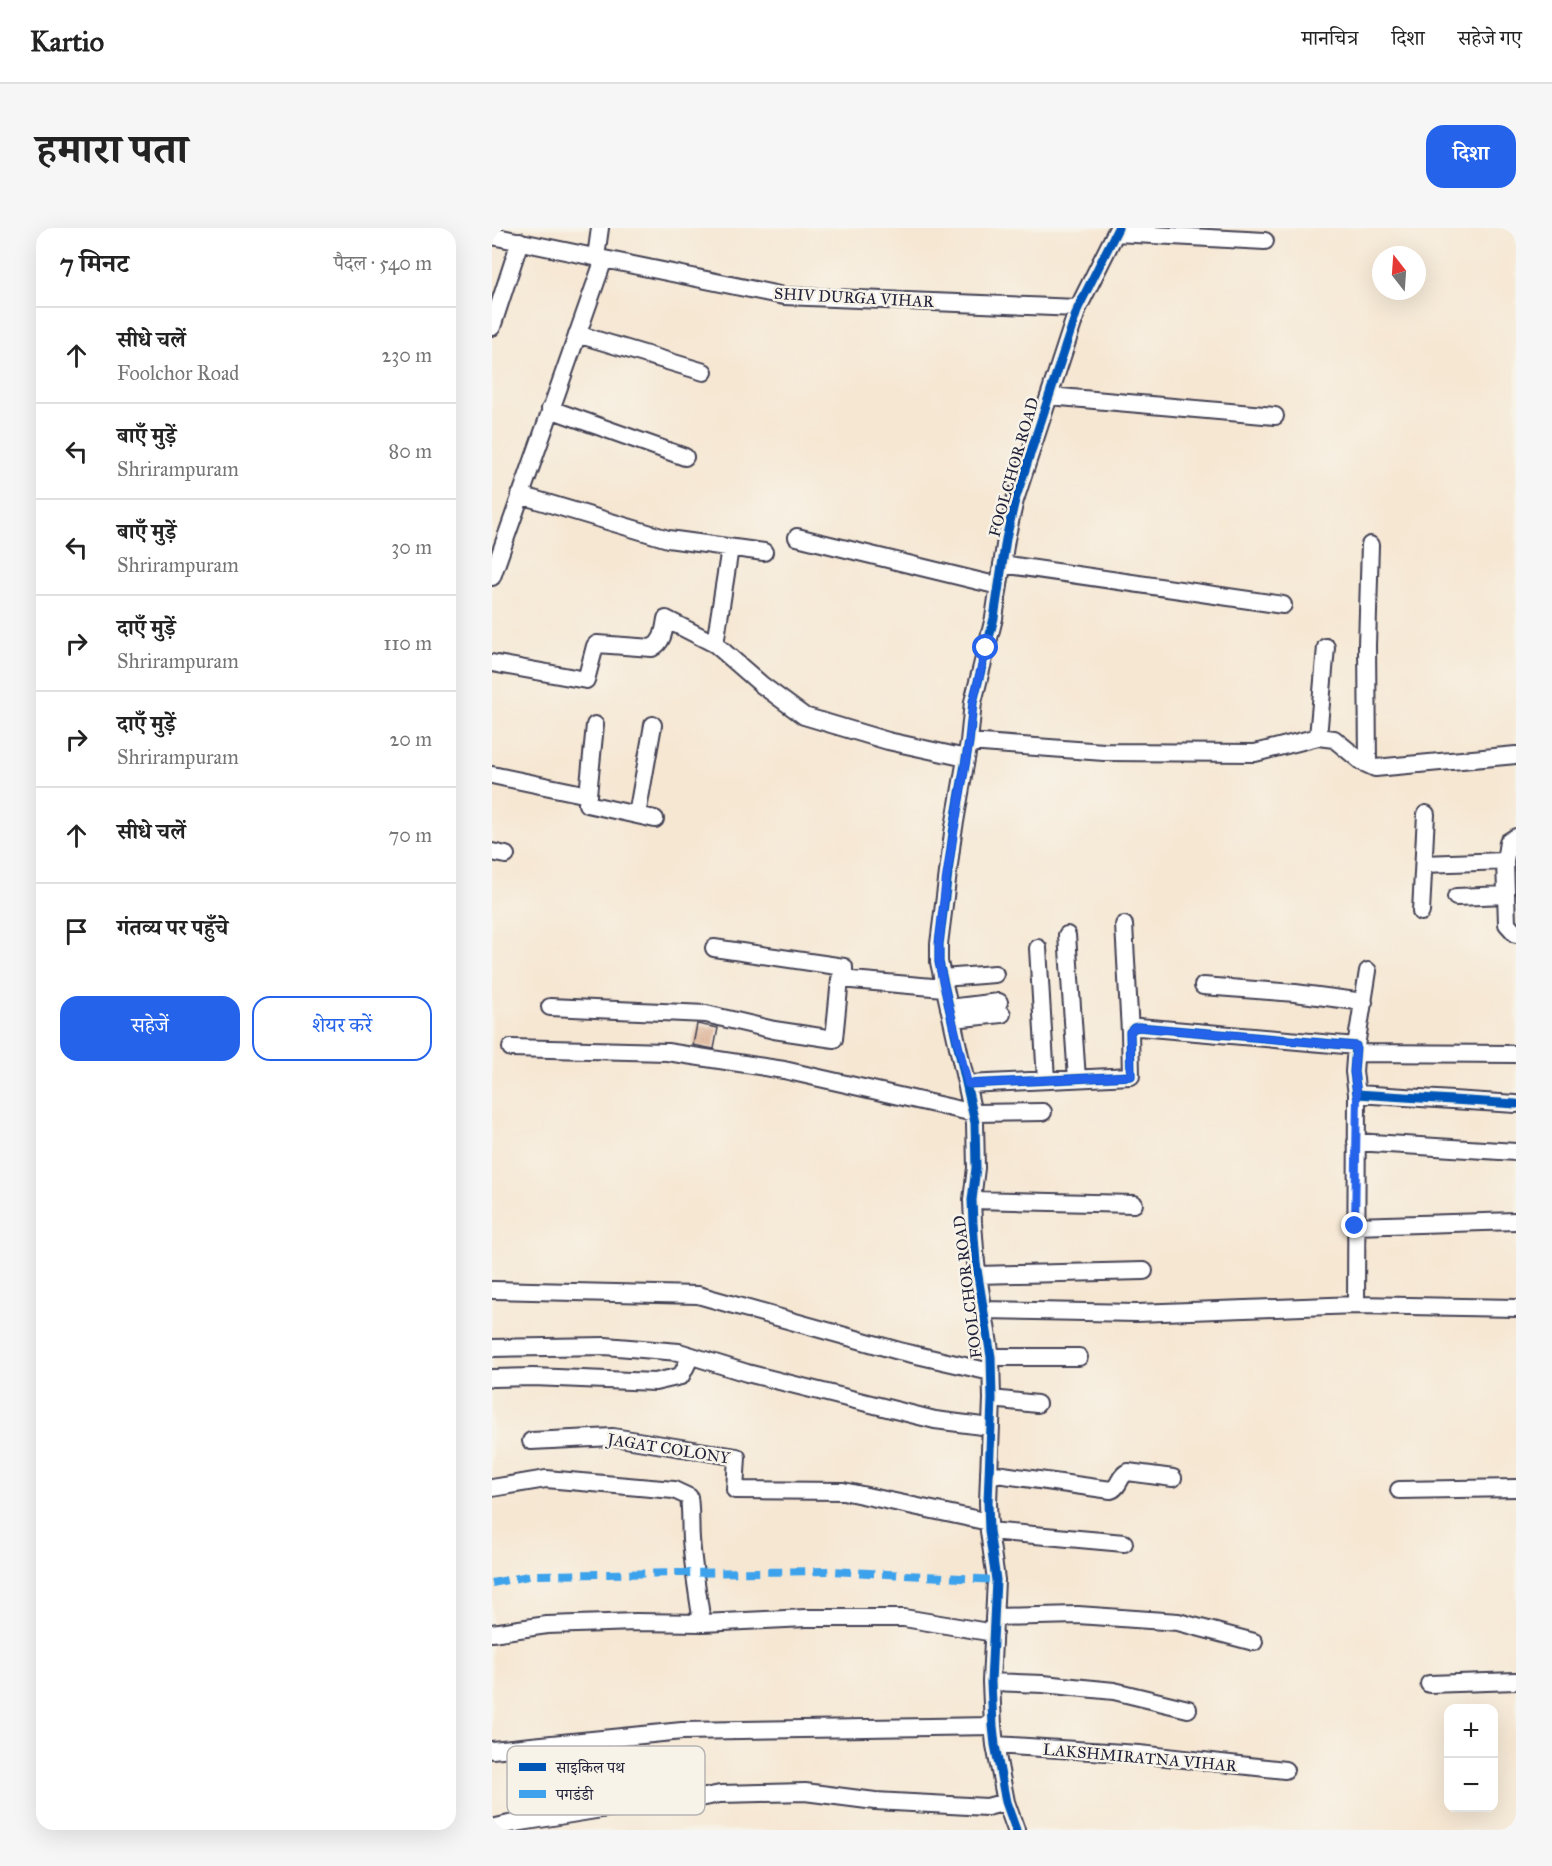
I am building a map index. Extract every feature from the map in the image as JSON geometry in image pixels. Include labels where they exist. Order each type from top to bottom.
[{"type":"street","points":[[492,577],[577,334],[600,258],[600,228]]},
{"type":"street","points":[[1117,230],[1265,241]]},
{"type":"street","name":"FOOLCHOR ROAD","points":[[1016,1830],[1006,1802],[993,1726],[991,1682],[996,1580],[989,1527],[992,1364],[978,1275],[972,1200],[976,1168],[974,1113],[943,983],[939,962],[939,944],[973,702],[994,618],[1006,539],[1015,501],[1078,308],[1117,230]]},
{"type":"street","name":"SHIV DURGA VIHAR","points":[[492,236],[518,236],[600,258],[784,296],[1078,308]]},
{"type":"street","points":[[492,327],[518,236]]},
{"type":"street","points":[[577,334],[704,372]]},
{"type":"street","points":[[1049,396],[1275,416]]},
{"type":"street","points":[[550,409],[685,457]]},
{"type":"street","points":[[520,495],[668,539],[764,552]]},
{"type":"street","points":[[797,537],[999,586]]},
{"type":"street","points":[[1368,764],[1367,645],[1370,545]]},
{"type":"street","points":[[715,644],[730,548]]},
{"type":"street","points":[[1002,564],[1283,605]]},
{"type":"street","points":[[492,663],[586,680],[597,644],[652,648],[658,644],[663,635],[666,619],[715,644],[762,685],[804,716],[888,741],[967,750],[1255,753],[1318,737],[1334,739],[1362,762],[1375,768],[1516,755]]},
{"type":"street","points":[[1318,737],[1326,647]]},
{"type":"street","points":[[595,725],[587,804],[655,819]]},
{"type":"street","points":[[637,815],[652,725]]},
{"type":"street","points":[[492,775],[588,795]]},
{"type":"street","points":[[1421,912],[1426,814]]},
{"type":"street","points":[[1516,837],[1508,842],[1504,861],[1507,924],[1516,934]]},
{"type":"street","points":[[1424,864],[1504,861]]},
{"type":"street","points":[[1456,897],[1506,895]]},
{"type":"street","points":[[968,1084],[1131,1076],[1124,925]]},
{"type":"street","points":[[1067,935],[1077,1079]]},
{"type":"street","points":[[714,948],[844,967],[844,980]]},
{"type":"street","points":[[1038,948],[1046,1080]]},
{"type":"street","points":[[1356,1305],[1357,1094],[1354,1072],[1368,971]]},
{"type":"street","points":[[550,1007],[706,1014],[834,1039],[840,979],[943,983],[995,974]]},
{"type":"street","points":[[1203,986],[1295,993],[1364,1002]]},
{"type":"street","points":[[950,1014],[1001,1008]]},
{"type":"street","points":[[1130,1032],[1138,1027],[1356,1049],[1516,1054]]},
{"type":"street","points":[[511,1048],[667,1052],[784,1070],[974,1113],[1043,1112]]},
{"type":"street","points":[[1357,1094],[1516,1104]]},
{"type":"street","points":[[1356,1142],[1516,1152]]},
{"type":"street","points":[[972,1200],[1134,1204]]},
{"type":"street","points":[[1355,1226],[1516,1221]]},
{"type":"street","points":[[978,1275],[1144,1271]]},
{"type":"street","points":[[492,1290],[698,1295],[899,1351],[992,1364],[1079,1357]]},
{"type":"street","points":[[983,1310],[1136,1313],[1356,1305],[1516,1308]]},
{"type":"street","points":[[492,1348],[605,1346],[679,1352],[747,1373],[935,1420],[990,1427]]},
{"type":"street","points":[[492,1377],[655,1382],[681,1376],[691,1356]]},
{"type":"street","points":[[992,1399],[1037,1404]]},
{"type":"street","name":"JAGAT COLONY","points":[[531,1441],[614,1437],[737,1457],[735,1490],[843,1491],[989,1527]]},
{"type":"street","points":[[989,1473],[1111,1490],[1115,1488],[1123,1474],[1128,1472],[1173,1478]]},
{"type":"street","points":[[492,1488],[546,1479],[674,1490],[689,1497],[694,1572],[702,1623]]},
{"type":"street","points":[[1399,1490],[1516,1488]]},
{"type":"street","points":[[989,1527],[1124,1543]]},
{"type":"street","points":[[492,1632],[569,1624],[702,1623],[806,1618],[904,1618],[994,1625],[1078,1615],[1178,1622],[1254,1642]]},
{"type":"street","points":[[1429,1684],[1516,1681]]},
{"type":"street","points":[[991,1682],[1043,1684],[1114,1691],[1188,1709]]},
{"type":"street","points":[[532,1746],[682,1731],[993,1726]]},
{"type":"street","name":"LAKSHMIRATNA VIHAR","points":[[995,1745],[1139,1754],[1286,1770]]},
{"type":"street","points":[[492,1750],[507,1748]]},
{"type":"street","points":[[705,1797],[720,1794],[805,1792],[875,1801],[987,1806],[1006,1802]]},
{"type":"street","points":[[492,1828],[564,1815]]},
{"type":"building","points":[[697,1024],[718,1028],[714,1049],[693,1045]]},
{"type":"marked path","points":[[492,1583],[533,1575],[831,1571],[996,1580]]},
{"type":"cycle path","points":[[1016,1830],[1006,1802],[993,1726],[991,1682],[996,1580],[989,1531],[988,1502],[992,1399],[991,1357],[976,1263],[973,1223],[972,1200],[976,1168],[975,1123],[939,962],[939,944],[973,702],[994,618],[1006,539],[1015,500],[1078,308],[1118,228]]},
{"type":"cycle path","points":[[967,1084],[1131,1076],[1130,1032],[1139,1027],[1356,1046],[1354,1072],[1357,1094],[1516,1104]]},
{"type":"route","points":[[986,648],[973,702],[969,742],[946,879],[939,944],[942,978],[968,1084],[1131,1076],[1130,1032],[1138,1027],[1356,1046],[1354,1072],[1357,1094],[1355,1226]]}]
